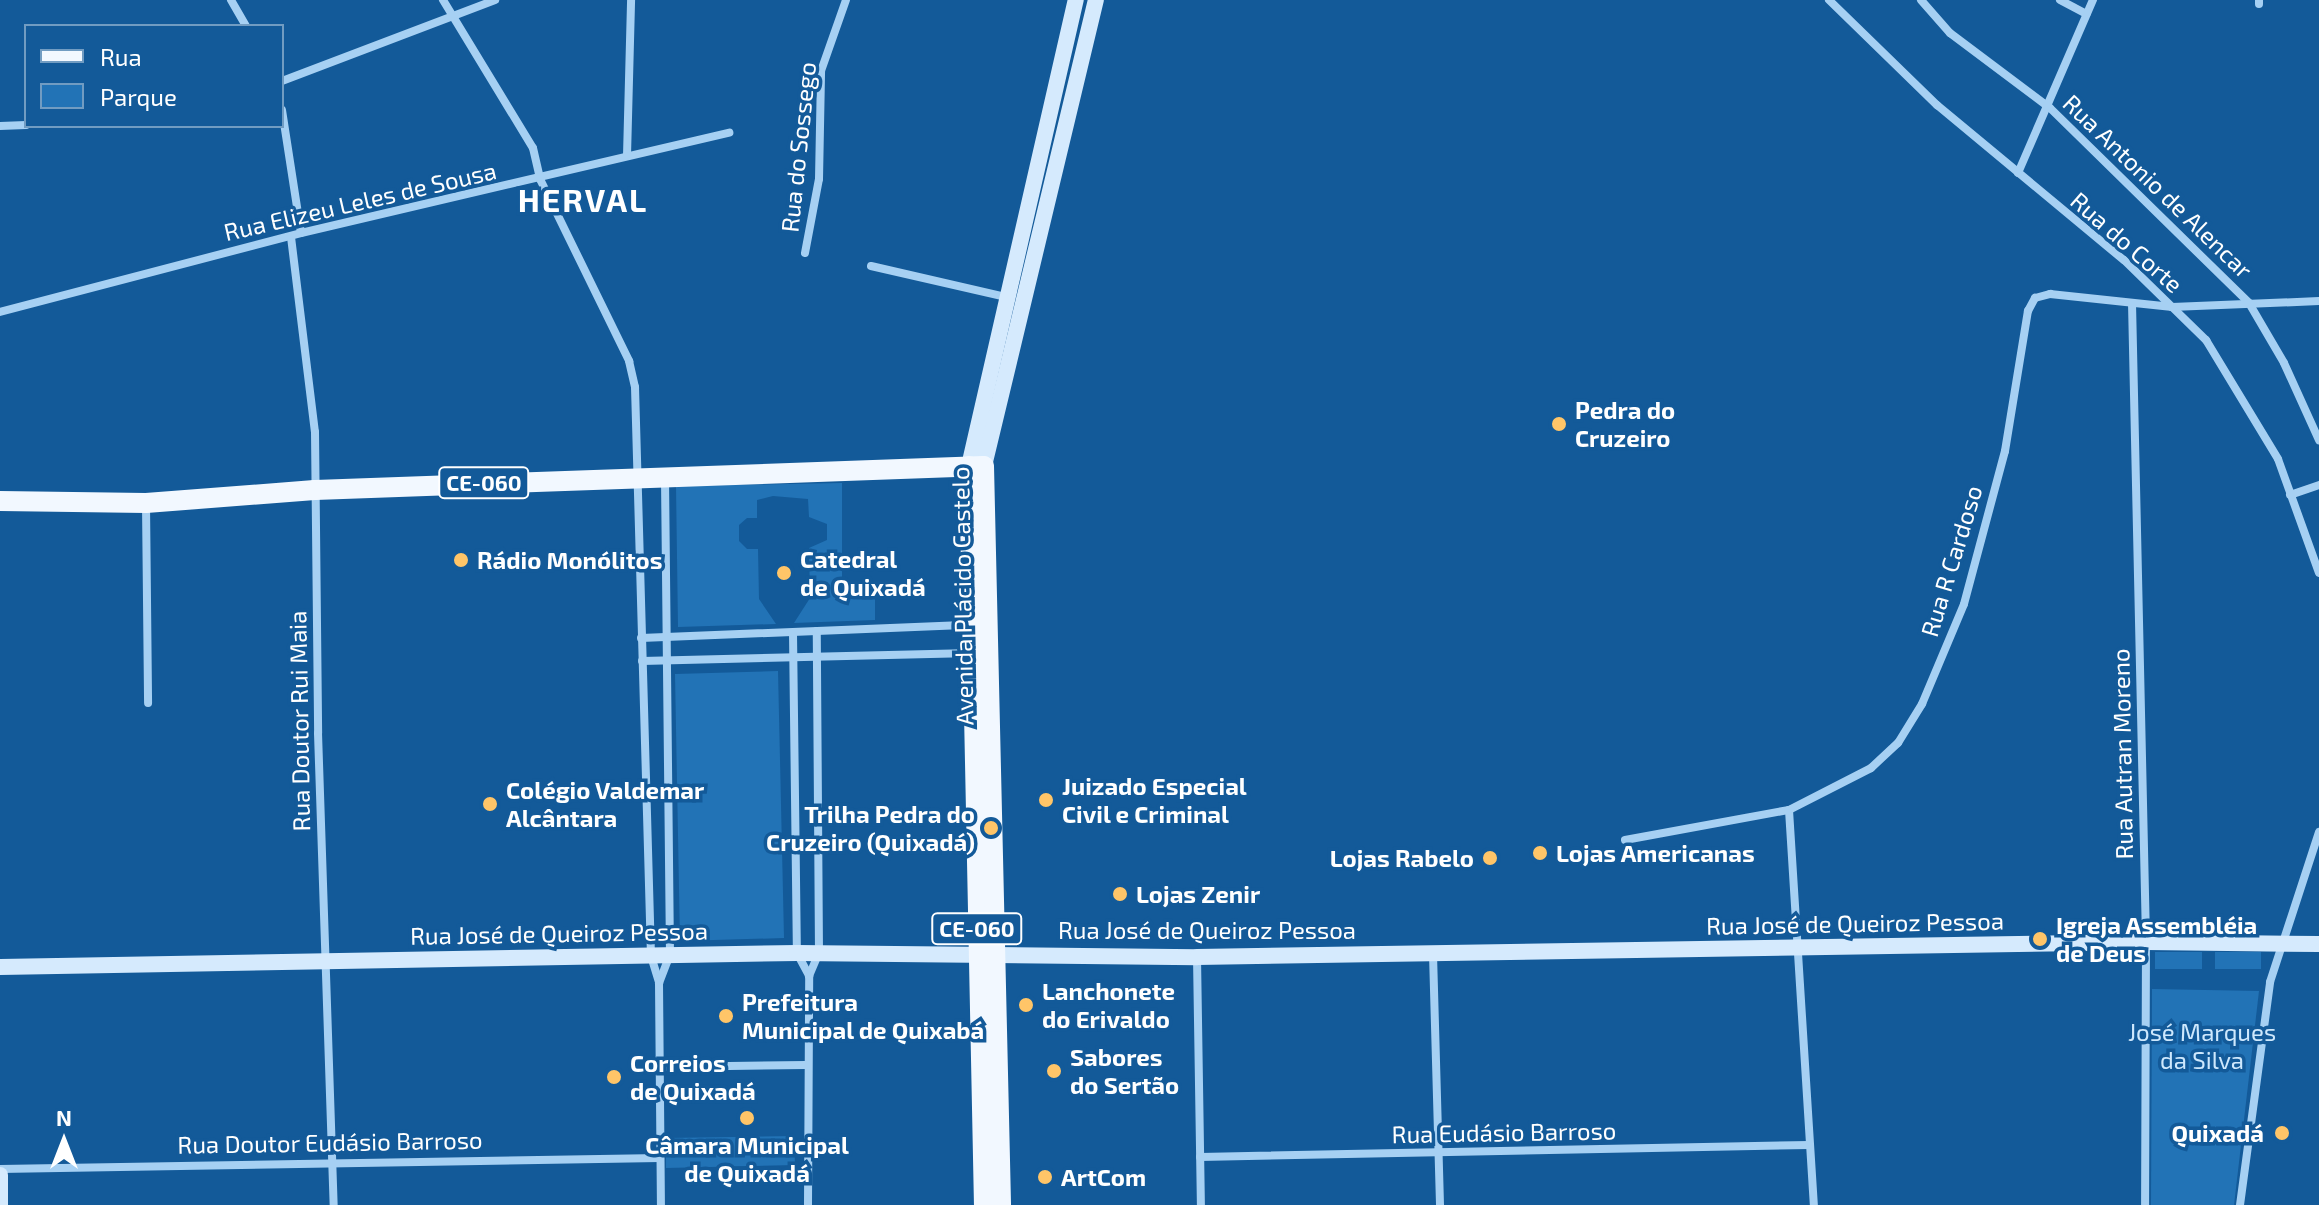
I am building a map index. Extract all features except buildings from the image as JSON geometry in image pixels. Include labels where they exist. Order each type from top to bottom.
[{"type":"main road","name":"Avenida Plácido Castelo","points":[[984,1205],[986,953],[977,466],[1047,161],[1076,0]]},
{"type":"main road","name":"Avenida Plácido Castelo","points":[[1003,343],[1006,297],[1096,0]]},
{"type":"main road","name":"CE-060","points":[[0,501],[146,503],[315,490],[977,466]]},
{"type":"main road","name":"Rua José de Queiroz Pessoa","points":[[0,967],[324,958],[797,953],[1197,957],[2146,942],[2319,944]]},
{"type":"main road","name":"Avenida Plácido Castelo","points":[[986,953],[1001,1205]]},
{"type":"main road","points":[[0,1172],[0,1205]]},
{"type":"street","points":[[231,0],[245,24]]},
{"type":"street","points":[[443,0],[533,148],[540,179],[629,361],[637,403],[651,956],[659,983],[661,1205]]},
{"type":"street","points":[[284,80],[495,0]]},
{"type":"street","points":[[627,156],[631,0]]},
{"type":"street","name":"Rua do Sossego","points":[[805,253],[819,179],[821,71],[846,0]]},
{"type":"street","name":"Rua do Corte","points":[[1829,0],[1937,105],[2124,260],[2172,307],[2229,372],[2278,459],[2319,573]]},
{"type":"street","name":"Rua Antonio de Alencar","points":[[1921,0],[1950,33],[2050,108],[2249,303],[2284,363],[2319,440]]},
{"type":"street","points":[[2060,0],[2086,14]]},
{"type":"street","points":[[2018,173],[2050,108],[2093,0]]},
{"type":"street","points":[[284,123],[301,233]]},
{"type":"street","points":[[0,126],[24,125]]},
{"type":"street","name":"Rua Elizeu Leles de Sousa","points":[[0,312],[301,233],[729,133]]},
{"type":"street","name":"Rua Doutor Rui Maia","points":[[291,237],[311,387],[324,958],[334,1205]]},
{"type":"street","points":[[871,266],[1006,297]]},
{"type":"street","name":"Rua R Cardoso","points":[[1625,840],[1789,810],[1871,768],[1898,743],[1922,704],[1968,589],[2005,451],[2029,304],[2050,294],[2132,303]]},
{"type":"street","points":[[2132,303],[2172,307],[2319,301]]},
{"type":"street","name":"Rua Autran Moreno","points":[[2132,303],[2146,942],[2145,1205]]},
{"type":"street","points":[[659,983],[670,955],[665,476]]},
{"type":"street","points":[[2290,495],[2319,485]]},
{"type":"street","points":[[146,503],[148,703]]},
{"type":"street","points":[[641,638],[978,625]]},
{"type":"street","points":[[808,1205],[806,1065],[809,976],[819,953],[817,631]]},
{"type":"street","points":[[793,633],[797,953],[809,976]]},
{"type":"street","points":[[642,661],[979,652]]},
{"type":"street","points":[[1789,810],[1814,1205]]},
{"type":"street","points":[[2240,1205],[2280,944],[2319,832]]},
{"type":"street","points":[[1433,953],[1440,1205]]},
{"type":"street","points":[[1197,957],[1201,1205]]},
{"type":"street","points":[[659,1067],[806,1065]]},
{"type":"street","name":"Rua Eudásio Barroso","points":[[1200,1157],[1809,1145]]},
{"type":"street","name":"Rua Doutor Eudásio Barroso","points":[[0,1172],[334,1160],[660,1158]]},
{"type":"green space","points":[[842,483],[842,597],[875,598],[875,620],[794,623],[810,598],[809,548],[827,540],[827,524],[809,517],[808,499],[773,496],[757,500],[757,518],[747,518],[739,525],[739,541],[747,549],[758,549],[759,599],[776,624],[678,627],[676,486]]},
{"type":"green space","points":[[778,671],[784,938],[680,941],[675,674]]},
{"type":"green space","points":[[2155,952],[2202,952],[2202,969],[2155,969]]},
{"type":"green space","points":[[2215,952],[2261,952],[2261,969],[2215,969]]},
{"type":"green space","name":"José Marques da Silva","points":[[2152,989],[2259,991],[2234,1205],[2151,1205]]},
{"type":"green space","points":[[794,1136],[795,1165],[666,1168],[666,1138]]},
{"type":"place","name":"Pedra do Cruzeiro","points":[[1559,424]]},
{"type":"place","name":"Rádio Monólitos","points":[[461,560]]},
{"type":"place","name":"Catedral de Quixadá","points":[[784,573]]},
{"type":"place","name":"Juizado Especial Civil e Criminal","points":[[1046,800]]},
{"type":"place","name":"Colégio Valdemar Alcântara","points":[[490,804]]},
{"type":"place","name":"Trilha Pedra do Cruzeiro (Quixadá)","points":[[991,828]]},
{"type":"place","name":"Lojas Americanas","points":[[1540,853]]},
{"type":"place","name":"Lojas Rabelo","points":[[1490,858]]},
{"type":"place","name":"Lojas Zenir","points":[[1120,894]]},
{"type":"place","name":"Igreja Assembléia de Deus","points":[[2040,939]]},
{"type":"place","name":"Lanchonete do Erivaldo","points":[[1026,1005]]},
{"type":"place","name":"Prefeitura Municipal de Quixabá","points":[[726,1016]]},
{"type":"place","name":"Sabores do Sertão","points":[[1054,1071]]},
{"type":"place","name":"Correios de Quixadá","points":[[614,1077]]},
{"type":"place","name":"Câmara Municipal de Quixadá","points":[[747,1118]]},
{"type":"place","name":"Quixadá","points":[[2282,1133]]},
{"type":"place","name":"ArtCom","points":[[1045,1177]]},
{"type":"district","name":"HERVAL","points":[[583,199]]}]
